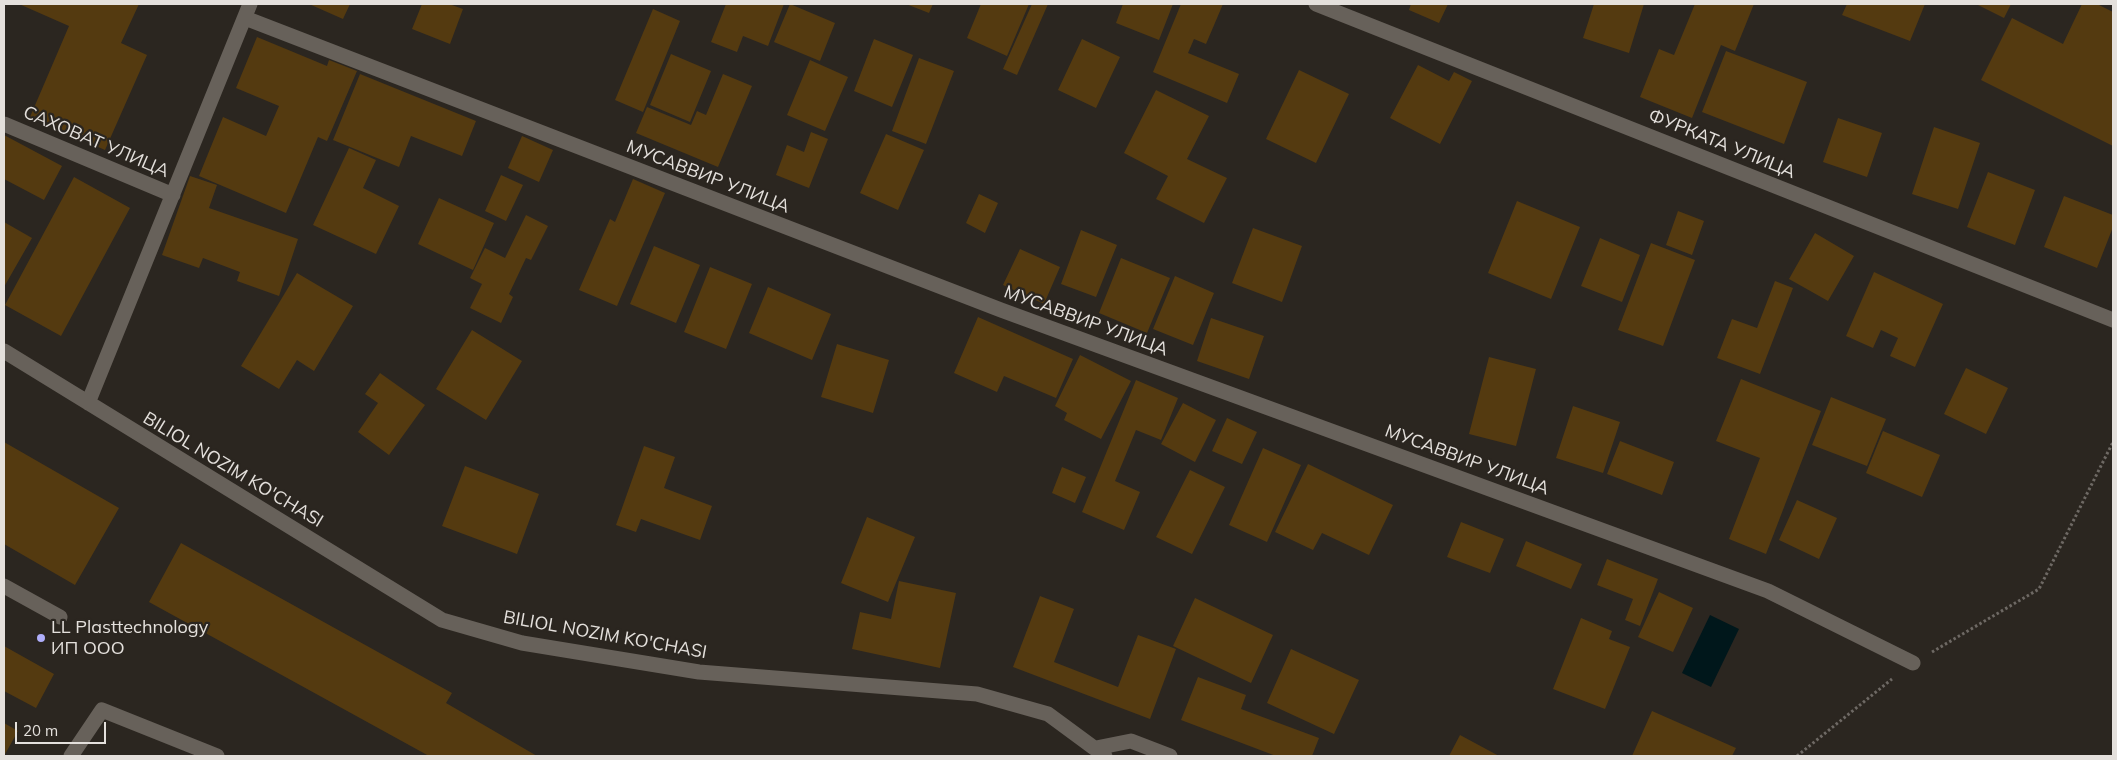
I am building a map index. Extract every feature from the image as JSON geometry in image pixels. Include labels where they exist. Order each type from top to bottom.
[{"type":"street","name":"ФУРКАТА УЛИЦА","points":[[1316,4],[2113,320]]},
{"type":"street","points":[[88,403],[248,11]]},
{"type":"street","name":"МУСАВВИР УЛИЦА","points":[[248,11],[1010,313],[1768,591],[1913,663]]},
{"type":"street","name":"САХОВАТ УЛИЦА","points":[[4,124],[173,195]]},
{"type":"street","name":"BILIOL NOZIM KO'CHASI","points":[[4,351],[442,620],[522,643],[700,672],[976,694],[1048,714],[1098,754],[1131,741],[1170,756]]},
{"type":"street","points":[[4,586],[60,617]]},
{"type":"street","points":[[71,756],[102,710],[217,756]]},
{"type":"path","points":[[1797,756],[1913,663],[2040,589],[2113,442]]},
{"type":"water","points":[[1710,615],[1739,629],[1711,687],[1682,673]]},
{"type":"building","points":[[19,4],[139,4],[121,43],[147,55],[105,150],[30,117],[69,26]]},
{"type":"building","points":[[309,4],[350,4],[343,19]]},
{"type":"building","points":[[422,4],[449,4],[463,9],[450,44],[412,29]]},
{"type":"building","points":[[726,4],[784,4],[768,46],[743,36],[737,52],[711,42]]},
{"type":"building","points":[[790,4],[835,23],[820,61],[774,42]]},
{"type":"building","points":[[906,4],[933,4],[929,13]]},
{"type":"building","points":[[981,4],[1029,4],[1007,56],[967,38]]},
{"type":"building","points":[[1032,4],[1048,4],[1017,75],[1003,69]]},
{"type":"building","points":[[1123,4],[1173,4],[1159,40],[1116,23]]},
{"type":"building","points":[[1181,4],[1223,4],[1206,44],[1194,39],[1188,53],[1239,74],[1227,103],[1153,72]]},
{"type":"building","points":[[1411,4],[1448,4],[1439,23],[1409,10]]},
{"type":"building","points":[[1594,4],[1644,4],[1629,53],[1583,38]]},
{"type":"building","points":[[1695,4],[1754,4],[1735,51],[1721,45],[1692,118],[1640,97],[1659,49],[1674,55]]},
{"type":"building","points":[[1847,4],[1925,4],[1910,41],[1842,15]]},
{"type":"building","points":[[1976,4],[2011,4],[2004,18]]},
{"type":"building","points":[[2082,4],[2097,4],[2113,12],[2113,146],[1981,80],[2012,18],[2063,44]]},
{"type":"building","points":[[653,9],[680,21],[643,112],[615,100]]},
{"type":"building","points":[[257,37],[327,66],[329,60],[357,71],[327,141],[318,137],[286,213],[199,176],[223,117],[266,136],[279,106],[236,88]]},
{"type":"building","points":[[874,39],[913,55],[892,107],[854,91]]},
{"type":"building","points":[[1082,39],[1120,57],[1096,108],[1058,90]]},
{"type":"building","points":[[1726,51],[1807,82],[1784,144],[1702,112]]},
{"type":"building","points":[[671,54],[711,71],[690,122],[650,105]]},
{"type":"building","points":[[919,58],[954,71],[926,144],[892,131]]},
{"type":"building","points":[[810,60],[848,77],[825,131],[787,115]]},
{"type":"building","points":[[1418,65],[1449,81],[1454,72],[1472,81],[1440,144],[1390,118]]},
{"type":"building","points":[[1299,70],[1349,94],[1316,163],[1266,139]]},
{"type":"building","points":[[360,74],[476,121],[462,156],[411,136],[399,167],[333,140]]},
{"type":"building","points":[[723,74],[752,86],[718,167],[636,133],[647,107],[691,125],[697,111],[706,115]]},
{"type":"building","points":[[1156,90],[1209,116],[1187,159],[1227,178],[1204,223],[1156,199],[1168,176],[1124,153]]},
{"type":"building","points":[[1838,118],[1882,133],[1867,177],[1823,162]]},
{"type":"building","points":[[1934,127],[1980,143],[1958,209],[1912,194]]},
{"type":"building","points":[[811,132],[828,139],[809,188],[776,175],[787,145],[804,152]]},
{"type":"building","points":[[886,134],[924,150],[898,210],[860,193]]},
{"type":"building","points":[[4,135],[62,166],[44,200],[4,179]]},
{"type":"building","points":[[522,136],[553,150],[539,182],[508,168]]},
{"type":"building","points":[[349,148],[376,160],[363,188],[399,206],[376,254],[313,225]]},
{"type":"building","points":[[1988,172],[2035,190],[2015,245],[1967,227]]},
{"type":"building","points":[[501,175],[523,185],[506,221],[485,211]]},
{"type":"building","points":[[190,176],[217,185],[209,208],[298,239],[279,296],[237,281],[240,272],[203,258],[199,268],[162,255]]},
{"type":"building","points":[[74,177],[130,208],[61,336],[5,305]]},
{"type":"building","points":[[633,179],[665,193],[617,306],[579,290],[610,219],[615,222]]},
{"type":"building","points":[[979,194],[998,203],[985,233],[966,223]]},
{"type":"building","points":[[2064,196],[2113,215],[2113,227],[2097,268],[2044,247]]},
{"type":"building","points":[[439,198],[494,223],[473,270],[418,244]]},
{"type":"building","points":[[1517,201],[1580,227],[1551,299],[1488,273]]},
{"type":"building","points":[[1678,211],[1704,221],[1692,255],[1666,245]]},
{"type":"building","points":[[526,215],[548,226],[531,260],[526,258],[509,294],[513,297],[501,323],[470,308],[482,284],[470,278],[485,248],[505,258]]},
{"type":"building","points":[[4,222],[32,238],[4,287]]},
{"type":"building","points":[[1253,228],[1302,246],[1282,302],[1232,283]]},
{"type":"building","points":[[1081,230],[1117,245],[1096,297],[1061,284]]},
{"type":"building","points":[[1815,233],[1854,256],[1828,301],[1789,279]]},
{"type":"building","points":[[1600,238],[1640,255],[1622,302],[1581,286]]},
{"type":"building","points":[[1651,243],[1695,260],[1663,346],[1618,330]]},
{"type":"building","points":[[654,246],[700,265],[676,323],[630,304]]},
{"type":"building","points":[[1020,249],[1060,267],[1044,304],[1003,285]]},
{"type":"building","points":[[1121,258],[1170,278],[1147,333],[1099,313]]},
{"type":"building","points":[[710,267],[752,284],[726,349],[684,332]]},
{"type":"building","points":[[1874,272],[1943,304],[1915,367],[1890,356],[1898,338],[1881,330],[1873,348],[1846,336]]},
{"type":"building","points":[[297,273],[353,306],[314,371],[297,360],[279,389],[241,366]]},
{"type":"building","points":[[1175,276],[1214,293],[1193,345],[1153,329]]},
{"type":"building","points":[[1775,281],[1793,288],[1760,374],[1717,358],[1732,319],[1757,328]]},
{"type":"building","points":[[768,287],[831,314],[812,360],[749,333]]},
{"type":"building","points":[[978,317],[1073,359],[1056,398],[1004,376],[997,392],[954,373]]},
{"type":"building","points":[[1211,318],[1264,336],[1249,379],[1197,361]]},
{"type":"building","points":[[472,330],[522,361],[486,420],[436,389]]},
{"type":"building","points":[[837,344],[889,360],[873,413],[821,397]]},
{"type":"building","points":[[1080,355],[1131,381],[1101,439],[1064,420],[1067,413],[1055,406]]},
{"type":"building","points":[[1489,357],[1536,369],[1516,446],[1469,434]]},
{"type":"building","points":[[1966,368],[2008,388],[1986,434],[1944,414]]},
{"type":"building","points":[[380,373],[425,405],[389,455],[358,432],[378,403],[365,394]]},
{"type":"building","points":[[1741,379],[1821,411],[1766,554],[1729,539],[1760,458],[1716,441]]},
{"type":"building","points":[[1136,380],[1178,398],[1161,440],[1136,430],[1115,481],[1140,492],[1124,530],[1082,512]]},
{"type":"building","points":[[1831,397],[1886,419],[1867,466],[1812,445]]},
{"type":"building","points":[[1183,403],[1216,420],[1195,462],[1161,444]]},
{"type":"building","points":[[1573,406],[1620,422],[1603,473],[1556,458]]},
{"type":"building","points":[[1227,418],[1257,432],[1242,464],[1212,451]]},
{"type":"building","points":[[1883,431],[1940,455],[1922,497],[1866,473]]},
{"type":"building","points":[[1620,441],[1674,462],[1662,495],[1607,474]]},
{"type":"building","points":[[4,442],[119,508],[75,585],[4,544]]},
{"type":"building","points":[[644,446],[675,457],[664,488],[712,506],[700,540],[641,519],[636,532],[616,525]]},
{"type":"building","points":[[1263,448],[1301,465],[1267,542],[1229,525]]},
{"type":"building","points":[[1308,464],[1393,505],[1369,555],[1322,533],[1313,550],[1275,532]]},
{"type":"building","points":[[465,466],[539,494],[517,554],[442,526]]},
{"type":"building","points":[[1062,467],[1086,477],[1075,503],[1052,493]]},
{"type":"building","points":[[1190,470],[1225,487],[1192,554],[1156,537]]},
{"type":"building","points":[[1797,500],[1837,518],[1819,559],[1779,540]]},
{"type":"building","points":[[867,517],[915,537],[888,602],[841,583]]},
{"type":"building","points":[[1461,522],[1504,539],[1490,573],[1447,557]]},
{"type":"building","points":[[1526,541],[1582,564],[1571,589],[1516,566]]},
{"type":"building","points":[[181,543],[452,693],[446,703],[537,756],[429,756],[149,602]]},
{"type":"building","points":[[1607,559],[1658,579],[1640,626],[1625,620],[1633,599],[1597,585]]},
{"type":"building","points":[[899,581],[956,593],[940,668],[852,649],[860,612],[891,619]]},
{"type":"building","points":[[1659,592],[1693,608],[1673,652],[1638,637]]},
{"type":"building","points":[[1040,596],[1074,609],[1054,662],[1118,687],[1138,635],[1176,649],[1150,719],[1013,667]]},
{"type":"building","points":[[1195,598],[1273,635],[1251,683],[1173,646]]},
{"type":"building","points":[[1581,618],[1612,631],[1609,639],[1630,647],[1605,709],[1553,689]]},
{"type":"building","points":[[4,646],[54,674],[36,708],[4,691]]},
{"type":"building","points":[[1291,649],[1359,680],[1334,734],[1267,703]]},
{"type":"building","points":[[1198,677],[1246,695],[1241,709],[1319,738],[1312,756],[1276,756],[1181,720]]},
{"type":"building","points":[[1652,711],[1736,748],[1732,756],[1632,756]]},
{"type":"building","points":[[4,723],[18,731],[4,756]]},
{"type":"building","points":[[1460,735],[1499,756],[1449,756]]},
{"type":"place","name":"LL Plasttechnology ИП ООО","points":[[41,638]]}]
